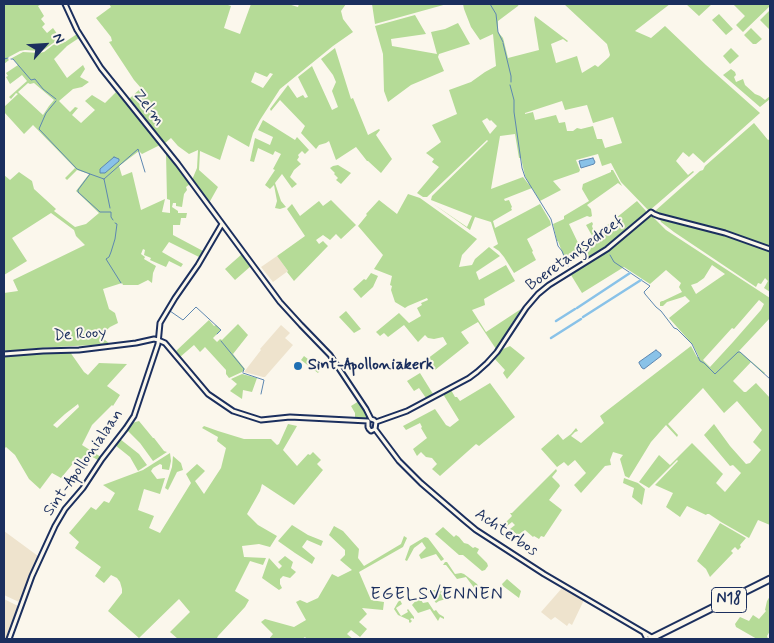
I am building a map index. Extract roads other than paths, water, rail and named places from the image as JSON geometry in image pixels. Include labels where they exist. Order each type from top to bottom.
[{"type":"main road","name":"N18","points":[[654,638],[770,579]]},
{"type":"street","name":"Zelm","points":[[65,4],[77,30],[101,68],[178,164],[222,223]]},
{"type":"street","name":"Boeretangsedreef","points":[[376,422],[407,411],[477,372],[497,352],[526,308],[538,294],[549,285],[607,250],[652,212],[659,216],[725,233],[770,249]]},
{"type":"street","name":"Sint-Apollonialaan","points":[[8,639],[32,576],[57,522],[136,412],[158,340],[160,322],[198,265],[222,223]]},
{"type":"street","name":"Achterbos","points":[[222,223],[289,312],[330,355],[366,409],[370,420],[369,429],[375,429],[420,483],[464,520],[544,574],[654,638]]},
{"type":"street","points":[[158,340],[165,343],[208,394],[228,409],[258,420],[290,417],[370,420]]},
{"type":"street","name":"De Rooy","points":[[4,354],[50,350],[79,350],[158,340]]},
{"type":"street","name":"Achterbos","points":[[370,420],[376,422]]},
{"type":"street","points":[[375,429],[376,422]]},
{"type":"street","points":[[644,632],[654,638]]},
{"type":"water","points":[[114,157],[119,159],[119,161],[105,173],[100,173],[100,169]]},
{"type":"water","points":[[593,158],[594,164],[581,168],[579,161]]},
{"type":"water","points":[[656,350],[661,356],[644,369],[642,368],[639,362]]},
{"type":"waterway","points":[[490,4],[496,14],[498,32],[503,42]]},
{"type":"waterway","points":[[503,43],[511,82]]},
{"type":"waterway","points":[[4,59],[8,58]]},
{"type":"waterway","points":[[11,59],[31,80],[35,79],[43,89],[56,99]]},
{"type":"waterway","points":[[510,85],[514,100],[522,168],[525,177],[551,219],[558,246],[568,266]]},
{"type":"waterway","points":[[56,101],[46,113],[39,129],[77,169],[90,174],[78,192],[100,212],[111,212],[113,220]]},
{"type":"waterway","points":[[104,179],[138,149],[145,172]]},
{"type":"waterway","points":[[90,174],[104,179],[110,208]]},
{"type":"waterway","points":[[115,223],[117,224],[115,239],[109,257],[106,259],[121,283]]},
{"type":"waterway","points":[[610,255],[614,262],[650,286],[644,292],[645,294],[674,328],[692,344],[700,361],[715,374],[740,352],[770,379]]},
{"type":"waterway","points":[[577,308],[630,273]]},
{"type":"waterway","points":[[583,317],[641,280]]},
{"type":"waterway","points":[[170,311],[183,320],[196,307],[221,330],[217,334]]},
{"type":"waterway","points":[[556,321],[575,309]]},
{"type":"waterway","points":[[551,338],[581,319]]},
{"type":"waterway","points":[[221,341],[244,369],[243,372]]},
{"type":"waterway","points":[[243,373],[264,380],[261,394]]},
{"type":"place","name":"Sint-Apolloniakerk","points":[[298,366]]},
{"type":"district","name":"EGELSVENNEN","points":[[437,595]]}]
